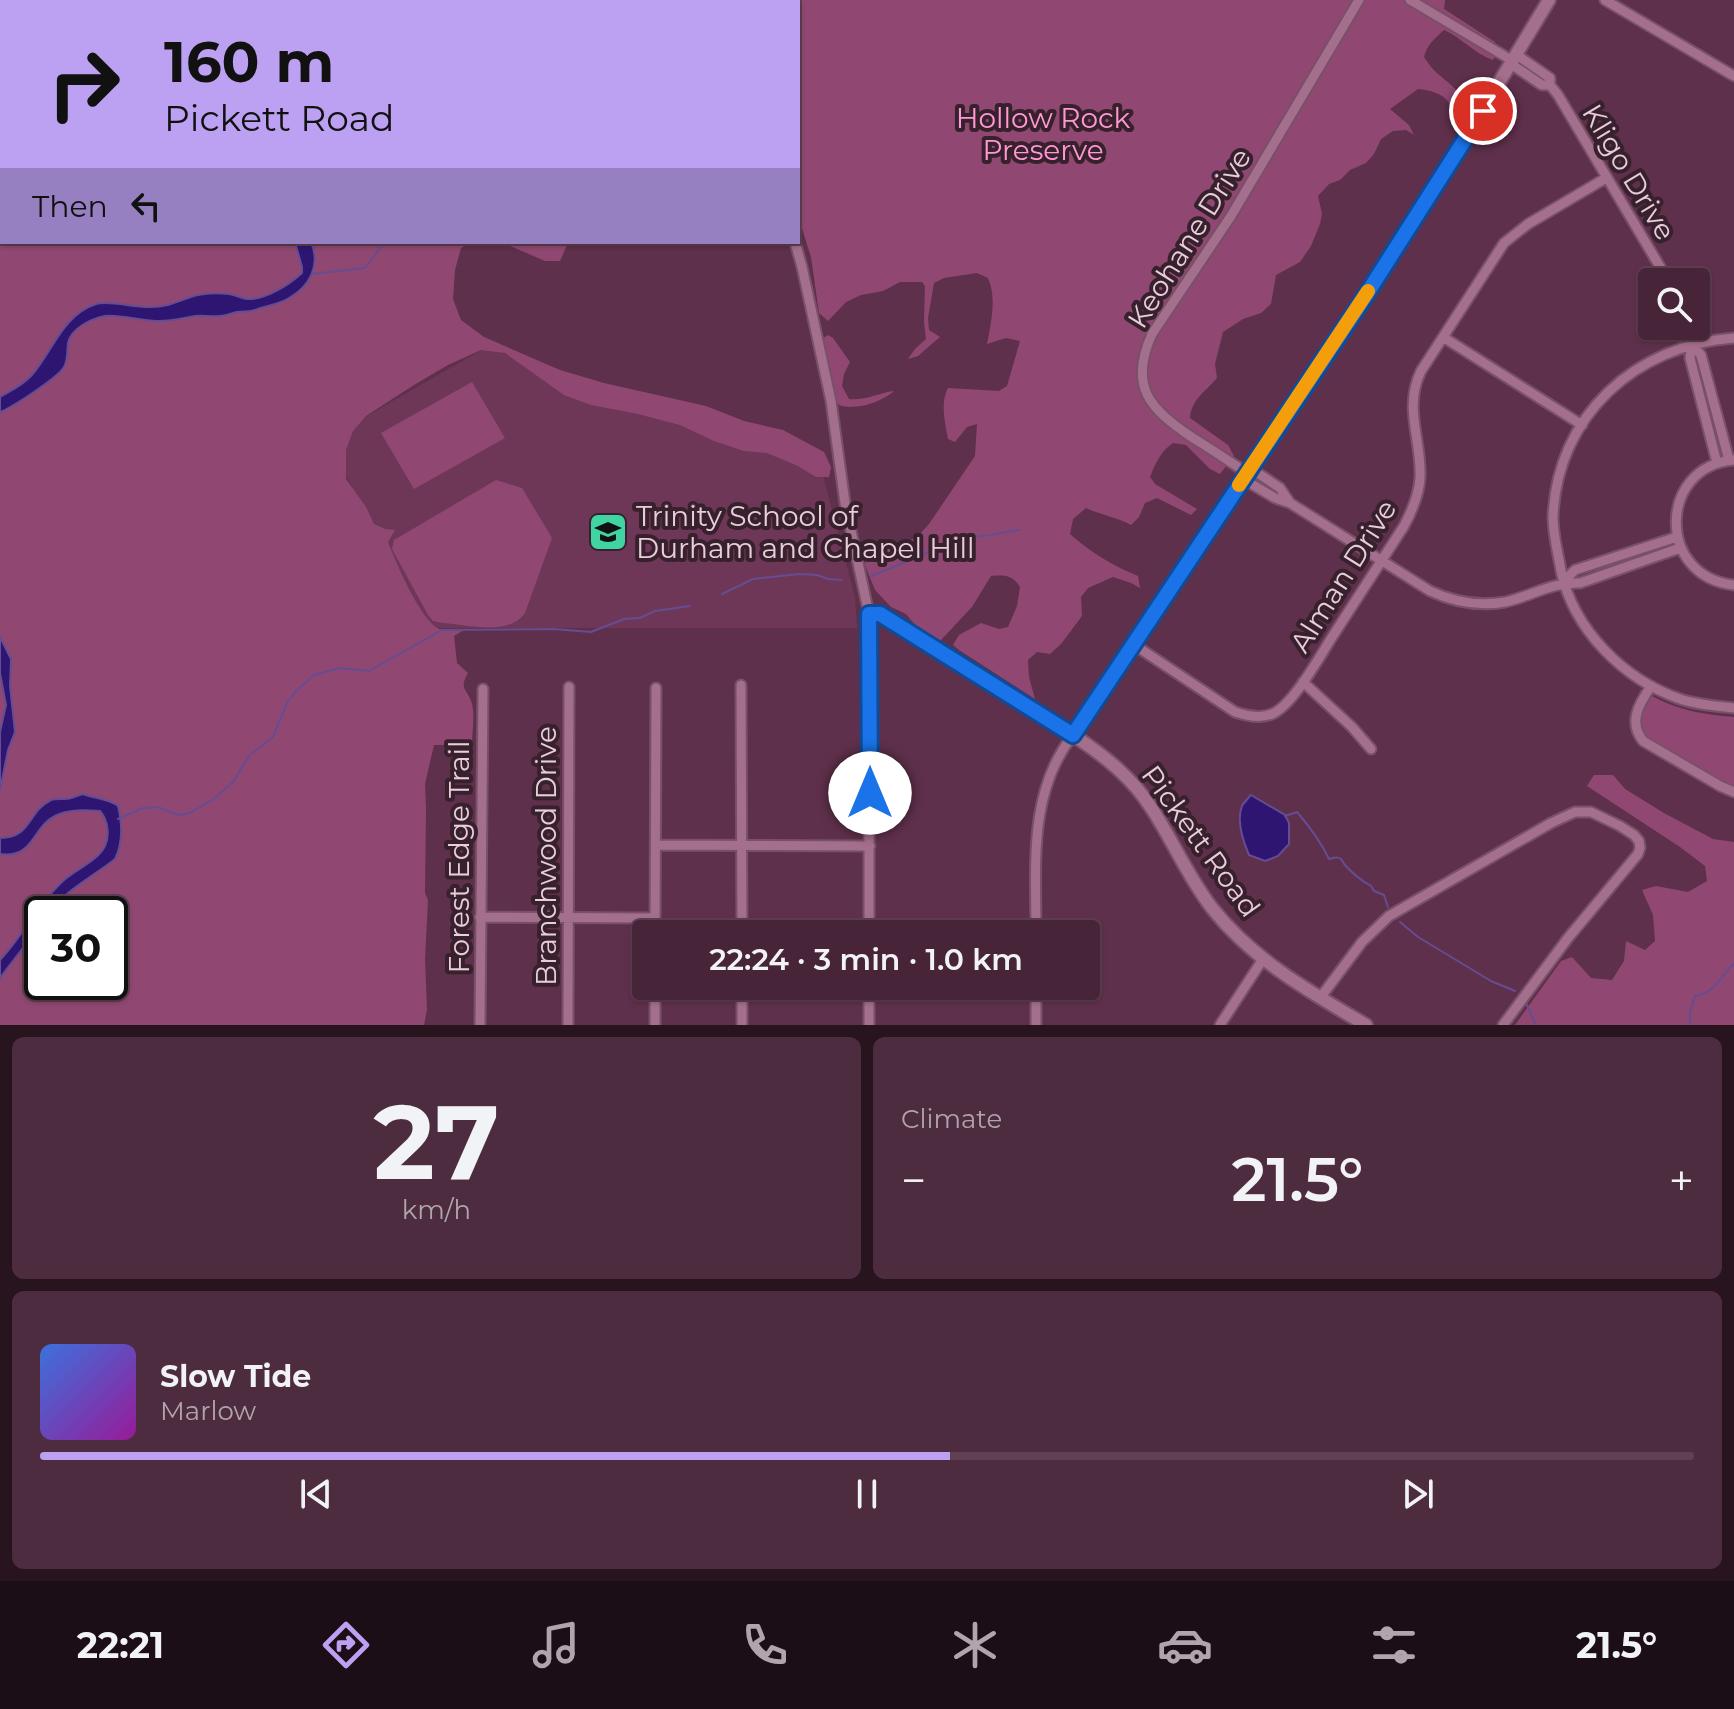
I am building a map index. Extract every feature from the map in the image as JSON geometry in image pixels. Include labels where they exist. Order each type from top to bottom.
[{"type":"street","name":"Keohane Drive","points":[[1359,0],[1231,216],[1152,334],[1141,369],[1144,389],[1154,407],[1168,421],[1246,473],[1280,488],[1290,503],[1430,591],[1451,600],[1474,604],[1506,602],[1563,582],[1580,583],[1680,548]]},
{"type":"street","name":"Kligo Drive","points":[[1410,0],[1550,78],[1550,85],[1661,268]]},
{"type":"street","points":[[1036,920],[1037,837],[1041,805],[1055,765],[1428,200],[1549,0]]},
{"type":"street","points":[[1605,0],[1734,76]]},
{"type":"street","name":"Alman Drive","points":[[1133,644],[1222,705],[1245,716],[1272,714],[1286,704],[1404,526],[1415,501],[1420,467],[1413,391],[1421,371],[1497,252],[1513,235],[1606,178]]},
{"type":"street","points":[[796,244],[831,401],[845,503],[869,614],[869,920]]},
{"type":"street","points":[[1443,337],[1582,425]]},
{"type":"street","points":[[1734,338],[1671,350],[1635,369],[1615,384],[1594,407],[1574,437],[1562,467],[1553,519],[1555,547],[1563,582],[1590,634],[1607,653],[1623,668],[1651,686],[1681,699],[1707,706],[1734,708]]},
{"type":"street","points":[[1691,340],[1690,358],[1717,463]]},
{"type":"street","points":[[1692,344],[1701,355],[1731,460],[1706,468],[1691,480],[1680,498],[1676,517],[1677,537],[1691,565],[1706,577],[1734,585]]},
{"type":"street","name":"Keohane Drive","points":[[1563,582],[1575,570],[1677,537]]},
{"type":"street","name":"Pickett Road","points":[[869,614],[880,614],[1073,735],[1110,762],[1131,781],[1151,807],[1195,883],[1234,932],[1263,959],[1366,1025]]},
{"type":"street","points":[[1303,682],[1371,749]]},
{"type":"street","points":[[741,685],[742,920]]},
{"type":"street","points":[[1651,686],[1634,719],[1643,741],[1734,792]]},
{"type":"street","name":"Branchwood Drive","points":[[568,1025],[569,687]]},
{"type":"street","points":[[480,917],[655,918],[656,688]]},
{"type":"street","name":"Forest Edge Trail","points":[[480,1025],[483,689]]},
{"type":"street","points":[[1320,998],[1371,931],[1415,899],[1575,812],[1591,812],[1620,826],[1639,841],[1638,854],[1568,938],[1503,1025]]},
{"type":"street","points":[[656,845],[870,846]]},
{"type":"street","points":[[1220,1025],[1263,959]]},
{"type":"street","points":[[655,1000],[655,1025]]},
{"type":"street","points":[[742,1000],[742,1025]]},
{"type":"street","points":[[869,1000],[869,1025]]},
{"type":"street","points":[[1036,1000],[1036,1025]]},
{"type":"shaded area","points":[[296,244],[312,244],[314,267],[303,287],[285,300],[253,311],[159,321],[110,316],[94,319],[82,325],[70,338],[66,361],[60,372],[0,412],[0,397],[31,376],[66,326],[84,309],[101,303],[158,307],[209,294],[254,299],[284,287],[302,273]]},
{"type":"shaded area","name":"Trinity School of Durham and Chapel Hill","points":[[487,347],[821,468],[855,597],[857,628],[430,628],[337,460],[349,426]]},
{"type":"shaded area","points":[[0,637],[11,659],[10,686],[15,732],[0,790],[0,732],[6,705],[0,673]]},
{"type":"shaded area","points":[[83,794],[118,806],[119,846],[115,859],[66,896],[49,896],[101,852],[108,833],[100,811],[77,810],[60,814],[47,821],[20,852],[0,854],[0,838],[18,834],[51,800]]},
{"type":"shaded area","points":[[1251,795],[1285,815],[1289,823],[1289,844],[1278,856],[1265,861],[1249,855],[1241,831],[1240,812]]},
{"type":"shaded area","points":[[24,929],[24,947],[0,978],[0,960]]},
{"type":"green space","name":"Hollow Rock Preserve","points":[[800,0],[1445,0],[1444,9],[1495,42],[1493,60],[1444,30],[1435,39],[1424,57],[1433,70],[1460,95],[1463,107],[1456,123],[1446,100],[1427,90],[1418,89],[1390,109],[1409,125],[1414,135],[1406,130],[1393,131],[1381,139],[1366,163],[1329,184],[1318,196],[1322,214],[1311,246],[1300,262],[1276,275],[1271,304],[1261,313],[1243,319],[1223,332],[1215,364],[1217,378],[1196,401],[1190,418],[1228,445],[1234,456],[1220,474],[1210,469],[1186,445],[1173,443],[1162,454],[1150,477],[1155,484],[1197,509],[1191,515],[1157,498],[1145,503],[1139,517],[1131,525],[1086,508],[1073,519],[1070,534],[1102,558],[1138,576],[1140,588],[1113,577],[1088,588],[1081,597],[1082,616],[1061,644],[1050,654],[1037,652],[1028,660],[1035,699],[953,645],[959,635],[981,623],[999,629],[1008,627],[1017,606],[1020,587],[1014,580],[991,576],[972,607],[940,641],[915,625],[906,614],[891,607],[875,590],[865,565],[866,556],[904,544],[918,536],[975,456],[977,424],[967,427],[955,442],[948,439],[944,407],[948,388],[999,391],[1007,386],[1020,341],[1006,338],[987,344],[992,311],[991,286],[988,278],[977,273],[944,278],[934,283],[929,330],[940,337],[918,356],[908,359],[926,339],[925,286],[922,282],[900,282],[883,291],[861,295],[846,302],[828,321],[819,313],[811,257],[800,222]]},
{"type":"green space","points":[[0,244],[468,244],[461,248],[455,270],[453,299],[461,320],[484,337],[560,370],[706,406],[744,421],[783,430],[824,452],[831,467],[829,477],[816,477],[767,453],[744,451],[680,425],[591,405],[564,395],[505,353],[481,350],[448,365],[366,416],[353,431],[346,450],[346,479],[374,524],[395,530],[388,542],[409,590],[424,614],[439,629],[464,630],[454,636],[457,663],[468,673],[464,686],[473,709],[472,745],[434,745],[425,784],[425,893],[428,900],[425,959],[427,1010],[424,1025],[0,1025]]},
{"type":"green space","points":[[506,244],[567,244],[560,261],[545,261]]},
{"type":"green space","points":[[828,335],[850,362],[842,386],[849,399],[894,391],[868,404],[853,407],[839,405],[833,393],[822,339]]},
{"type":"green space","points":[[472,382],[505,438],[414,489],[381,433]]},
{"type":"green space","points":[[496,480],[522,488],[552,538],[525,613],[509,625],[499,627],[433,621],[392,549],[394,540]]},
{"type":"green space","points":[[1650,695],[1691,711],[1734,717],[1734,787],[1644,736],[1640,720]]},
{"type":"green space","points":[[1594,775],[1613,775],[1625,789],[1664,813],[1713,839],[1734,842],[1734,1025],[1515,1025],[1561,961],[1572,957],[1591,978],[1612,980],[1624,961],[1626,941],[1645,950],[1655,941],[1653,915],[1642,890],[1656,886],[1688,892],[1707,881],[1705,866],[1587,786]]},
{"type":"waterway","points":[[312,274],[365,268],[383,244]]},
{"type":"waterway","points":[[871,576],[970,538],[1020,530]]},
{"type":"waterway","points":[[722,594],[753,579],[799,574],[842,580]]},
{"type":"waterway","points":[[118,819],[143,808],[158,807],[178,815],[190,813],[215,798],[233,782],[249,756],[273,737],[287,703],[314,675],[340,668],[369,671],[442,630],[553,629],[591,632],[624,619],[690,606]]},
{"type":"waterway","points":[[1285,816],[1297,812],[1329,859],[1341,859],[1374,891],[1384,895],[1388,907]]},
{"type":"waterway","points":[[1400,922],[1418,937],[1491,981],[1515,991]]},
{"type":"waterway","points":[[1690,1025],[1695,996],[1712,988],[1734,963]]},
{"type":"waterway","points":[[1526,1003],[1536,1025]]},
{"type":"slow traffic","points":[[1239,485],[1368,291]]},
{"type":"place","name":"Trinity School of Durham and Chapel Hill","points":[[608,532]]},
{"type":"route","points":[[870,793],[869,614],[880,614],[1073,735],[1366,295],[1483,111]]}]
